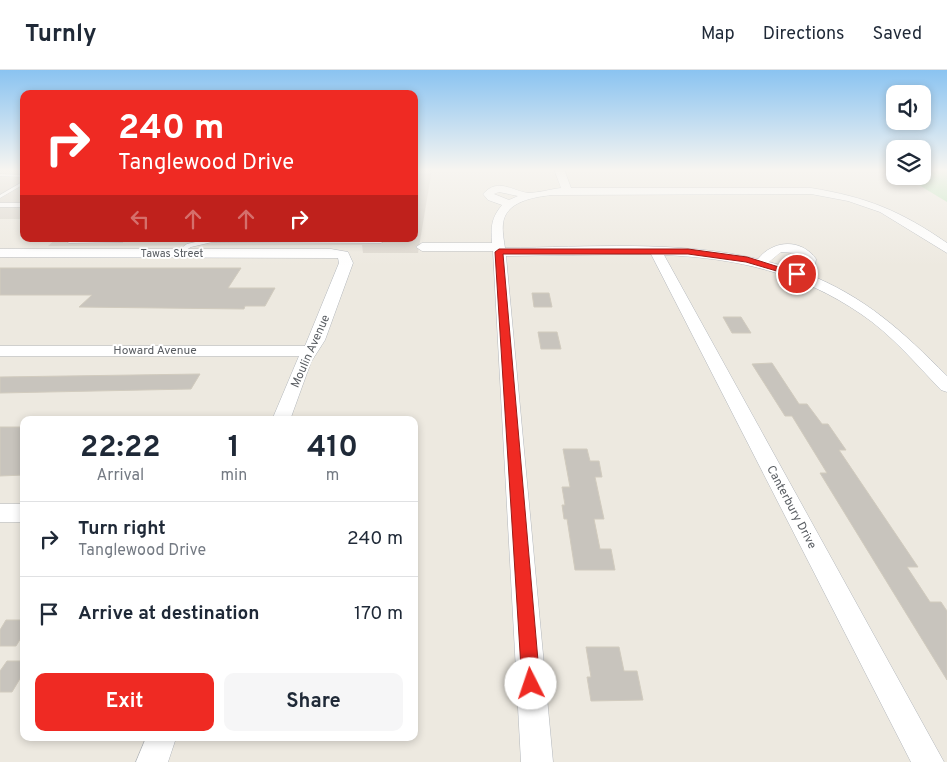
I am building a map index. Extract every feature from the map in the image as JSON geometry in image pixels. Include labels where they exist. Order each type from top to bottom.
[{"type":"street","points":[[517,201],[498,215],[497,223],[537,762]]},
{"type":"street","points":[[863,201],[903,218],[947,249]]},
{"type":"street","points":[[422,247],[656,251],[712,254],[762,263],[797,274],[833,290],[866,310],[900,338],[947,386]]},
{"type":"street","points":[[762,263],[774,250],[783,248],[796,250],[806,254],[810,259],[810,262],[797,274]]},
{"type":"street","name":"Tawas Street","points":[[0,254],[341,250]]},
{"type":"street","name":"Moulin Avenue","points":[[283,416],[303,362],[318,340],[346,263],[341,250]]},
{"type":"street","name":"Canterbury Drive","points":[[656,251],[928,762]]},
{"type":"street","name":"Howard Avenue","points":[[0,350],[310,351]]},
{"type":"street","points":[[0,513],[20,513]]},
{"type":"street","points":[[152,762],[160,741]]},
{"type":"lane","points":[[0,205],[20,206]]},
{"type":"lane","points":[[85,253],[98,242]]},
{"type":"lane","points":[[341,250],[377,242]]},
{"type":"shaded area","points":[[0,201],[20,201],[20,219],[0,219]]},
{"type":"shaded area","points":[[418,201],[427,201],[418,253],[363,253],[362,245],[48,246],[53,242],[418,242]]},
{"type":"building","points":[[0,268],[241,268],[228,288],[275,288],[265,306],[245,306],[244,309],[79,307],[92,295],[0,295]]},
{"type":"building","points":[[532,293],[549,293],[552,307],[534,307]]},
{"type":"building","points":[[723,317],[741,317],[751,333],[732,333]]},
{"type":"building","points":[[538,332],[557,332],[561,349],[541,349]]},
{"type":"building","points":[[772,363],[799,404],[807,404],[822,424],[828,424],[846,450],[839,450],[918,567],[907,567],[930,602],[941,602],[947,611],[947,680],[820,473],[827,473],[792,416],[785,416],[752,364]]},
{"type":"building","points":[[200,374],[191,389],[0,393],[0,377]]},
{"type":"building","points":[[0,427],[20,427],[20,475],[0,476]]},
{"type":"building","points":[[563,449],[587,449],[590,461],[599,461],[602,477],[595,477],[604,519],[594,519],[600,549],[611,549],[615,570],[575,570],[567,519],[564,519],[562,505],[565,505],[562,487],[570,487]]},
{"type":"building","points":[[6,620],[20,620],[20,640],[16,646],[0,646],[0,630]]},
{"type":"building","points":[[586,647],[619,647],[624,671],[637,671],[643,700],[591,701],[587,677],[591,677]]},
{"type":"building","points":[[7,661],[20,661],[20,679],[12,692],[0,692],[0,671]]},
{"type":"route","points":[[531,684],[499,252],[688,251],[734,257],[762,263],[797,274]]}]
